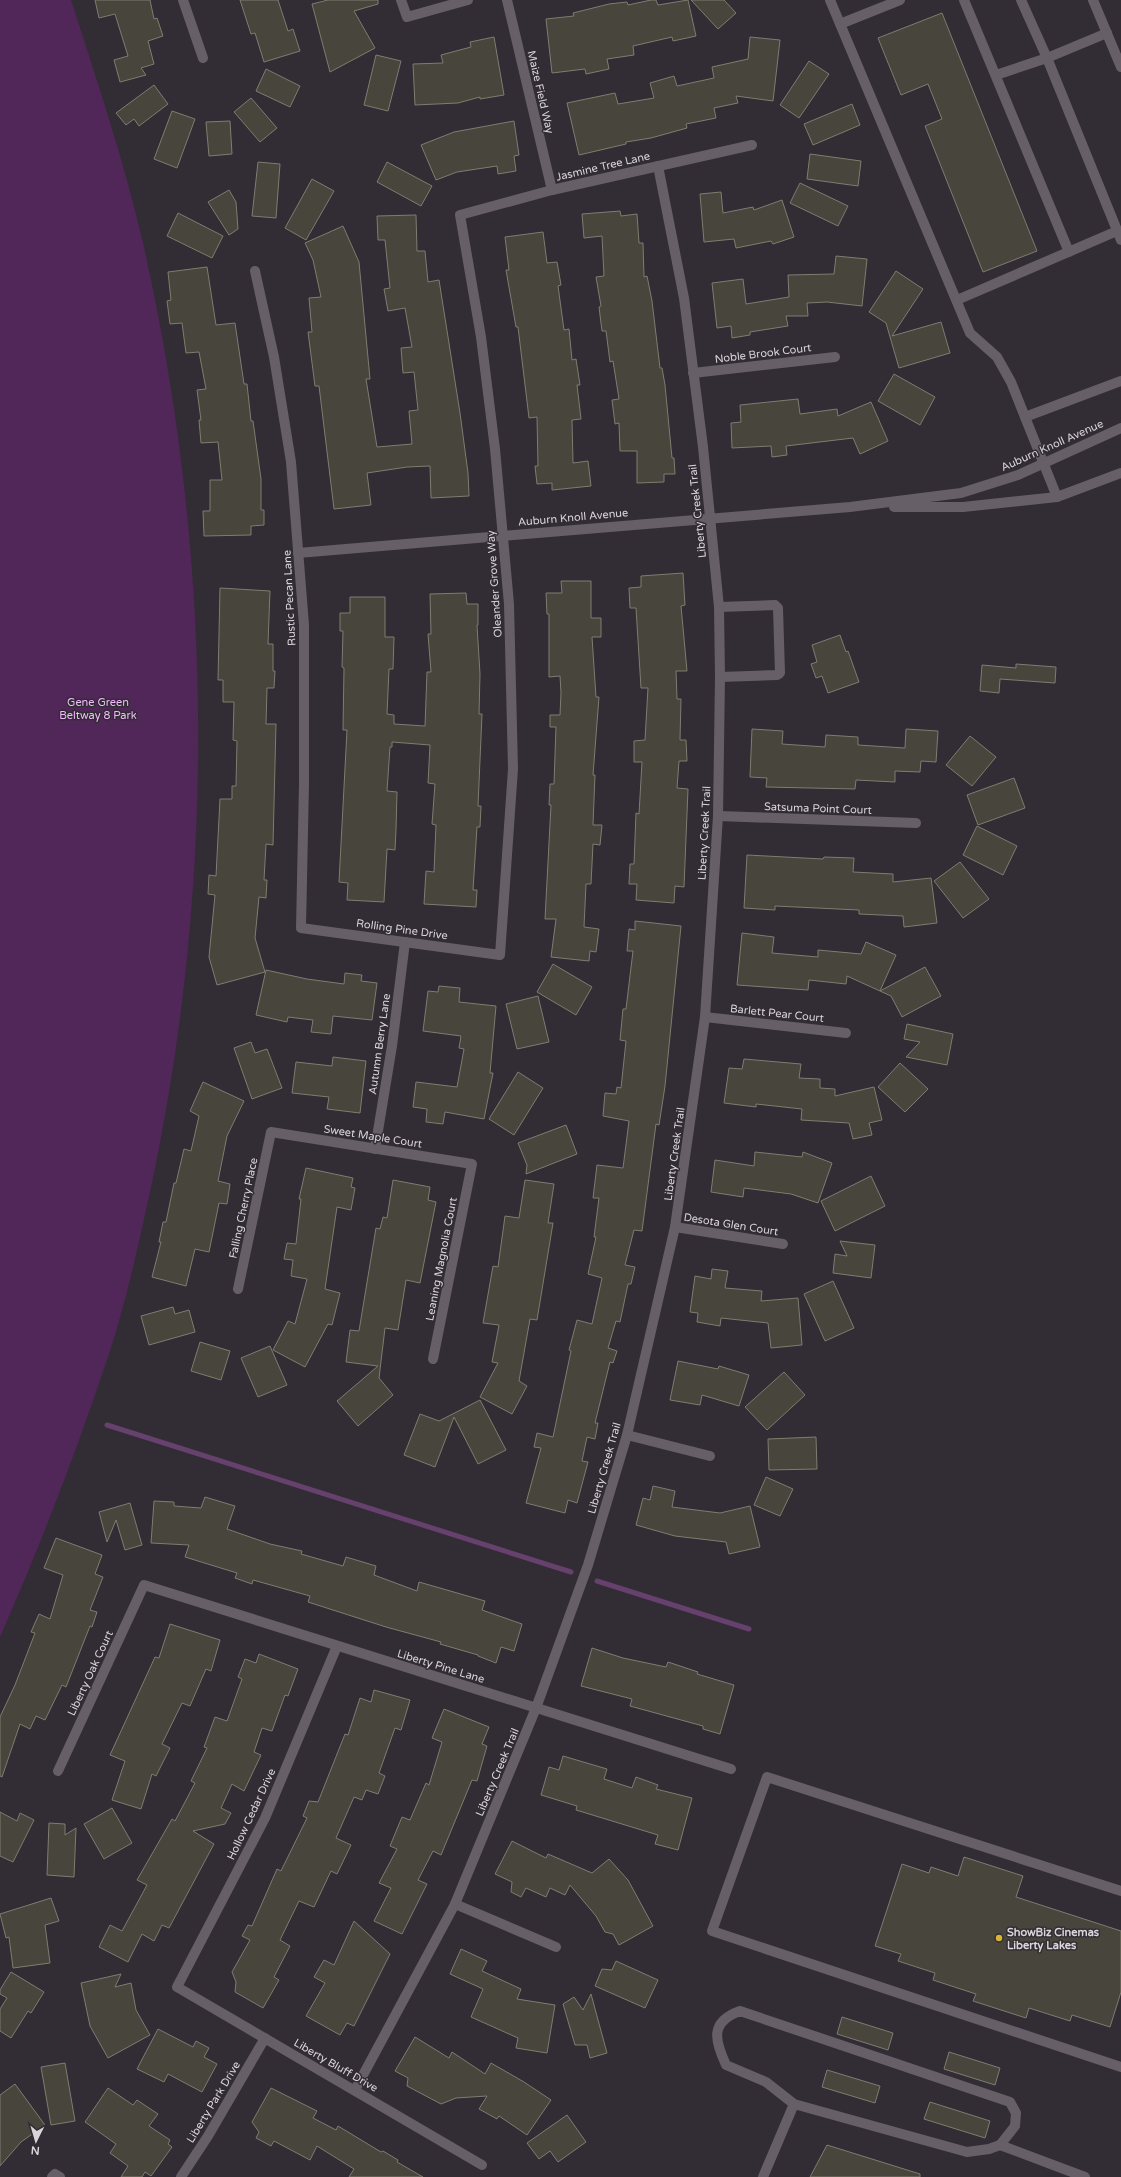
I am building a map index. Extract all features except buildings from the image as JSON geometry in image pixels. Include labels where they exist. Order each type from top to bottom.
[{"type":"street","points":[[183,0],[203,58]]},
{"type":"street","points":[[401,0],[407,17],[468,0]]},
{"type":"street","name":"Maize Field Way","points":[[507,0],[552,190]]},
{"type":"street","points":[[830,0],[970,333],[997,357],[1011,382],[1057,496]]},
{"type":"street","points":[[840,24],[900,0]]},
{"type":"street","points":[[964,0],[1069,252]]},
{"type":"street","points":[[957,300],[1069,252],[1119,236],[1047,58],[1021,0]]},
{"type":"street","points":[[1093,0],[1121,67]]},
{"type":"street","points":[[996,75],[1047,58],[1107,33]]},
{"type":"street","name":"Jasmine Tree Lane","points":[[460,215],[552,190],[752,145]]},
{"type":"street","name":"Liberty Creek Trail","points":[[354,2090],[455,1904],[536,1708],[588,1565],[627,1435],[675,1227],[706,1017],[718,816],[720,677],[719,607],[684,298],[658,166]]},
{"type":"street","name":"Oleander Grove Way","points":[[460,215],[481,337],[495,449],[509,604],[513,769],[500,955]]},
{"type":"street","name":"Rustic Pecan Lane","points":[[255,271],[274,357],[291,462],[304,632],[304,783],[301,928]]},
{"type":"street","name":"Noble Brook Court","points":[[693,373],[834,356]]},
{"type":"street","points":[[1025,417],[1121,381]]},
{"type":"street","name":"Auburn Knoll Avenue","points":[[298,553],[850,507],[961,493],[1018,475],[1121,428]]},
{"type":"street","name":"Auburn Knoll Avenue","points":[[850,507],[963,507],[1057,496],[1121,473]]},
{"type":"street","points":[[719,607],[775,606],[778,608],[780,666],[780,673],[777,675],[720,677]]},
{"type":"street","name":"Satsuma Point Court","points":[[718,816],[916,823]]},
{"type":"street","name":"Rolling Pine Drive","points":[[301,928],[500,955]]},
{"type":"street","name":"Autumn Berry Lane","points":[[375,1149],[392,1046],[405,942]]},
{"type":"street","name":"Barlett Pear Court","points":[[706,1017],[846,1033]]},
{"type":"street","name":"Sweet Maple Court","points":[[271,1132],[472,1164]]},
{"type":"street","name":"Falling Cherry Place","points":[[238,1289],[271,1132]]},
{"type":"street","name":"Leaning Magnolia Court","points":[[433,1359],[472,1164]]},
{"type":"street","name":"Desota Glen Court","points":[[675,1227],[783,1244]]},
{"type":"street","points":[[627,1435],[710,1456]]},
{"type":"street","name":"Liberty Pine Lane","points":[[144,1586],[731,1769]]},
{"type":"street","name":"Liberty Oak Court","points":[[58,1771],[144,1586]]},
{"type":"street","name":"Hollow Cedar Drive","points":[[177,1987],[265,1818],[337,1646]]},
{"type":"street","points":[[1121,1891],[767,1777],[712,1931],[1121,2067]]},
{"type":"street","points":[[455,1904],[556,1947]]},
{"type":"street","name":"Liberty Bluff Drive","points":[[177,1987],[482,2165]]},
{"type":"street","points":[[740,2011],[1010,2102],[1016,2113],[1015,2126],[1000,2145],[988,2149],[967,2152],[794,2104],[766,2082],[726,2065],[717,2045],[718,2028],[726,2016],[740,2011]]},
{"type":"street","name":"Liberty Park Drive","points":[[181,2177],[208,2136],[265,2038]]},
{"type":"street","points":[[763,2177],[794,2104]]},
{"type":"street","points":[[1000,2145],[1085,2177]]},
{"type":"green space","name":"Gene Green Beltway 8 Park","points":[[0,0],[71,0],[110,121],[136,212],[166,358],[183,474],[193,590],[198,708],[196,825],[189,942],[174,1058],[154,1173],[128,1287],[109,1354],[58,1497],[0,1637]]},
{"type":"waterway","points":[[107,1425],[571,1572]]},
{"type":"waterway","points":[[597,1581],[749,1629]]},
{"type":"place","name":"ShowBiz Cinemas Liberty Lakes","points":[[999,1938]]}]
